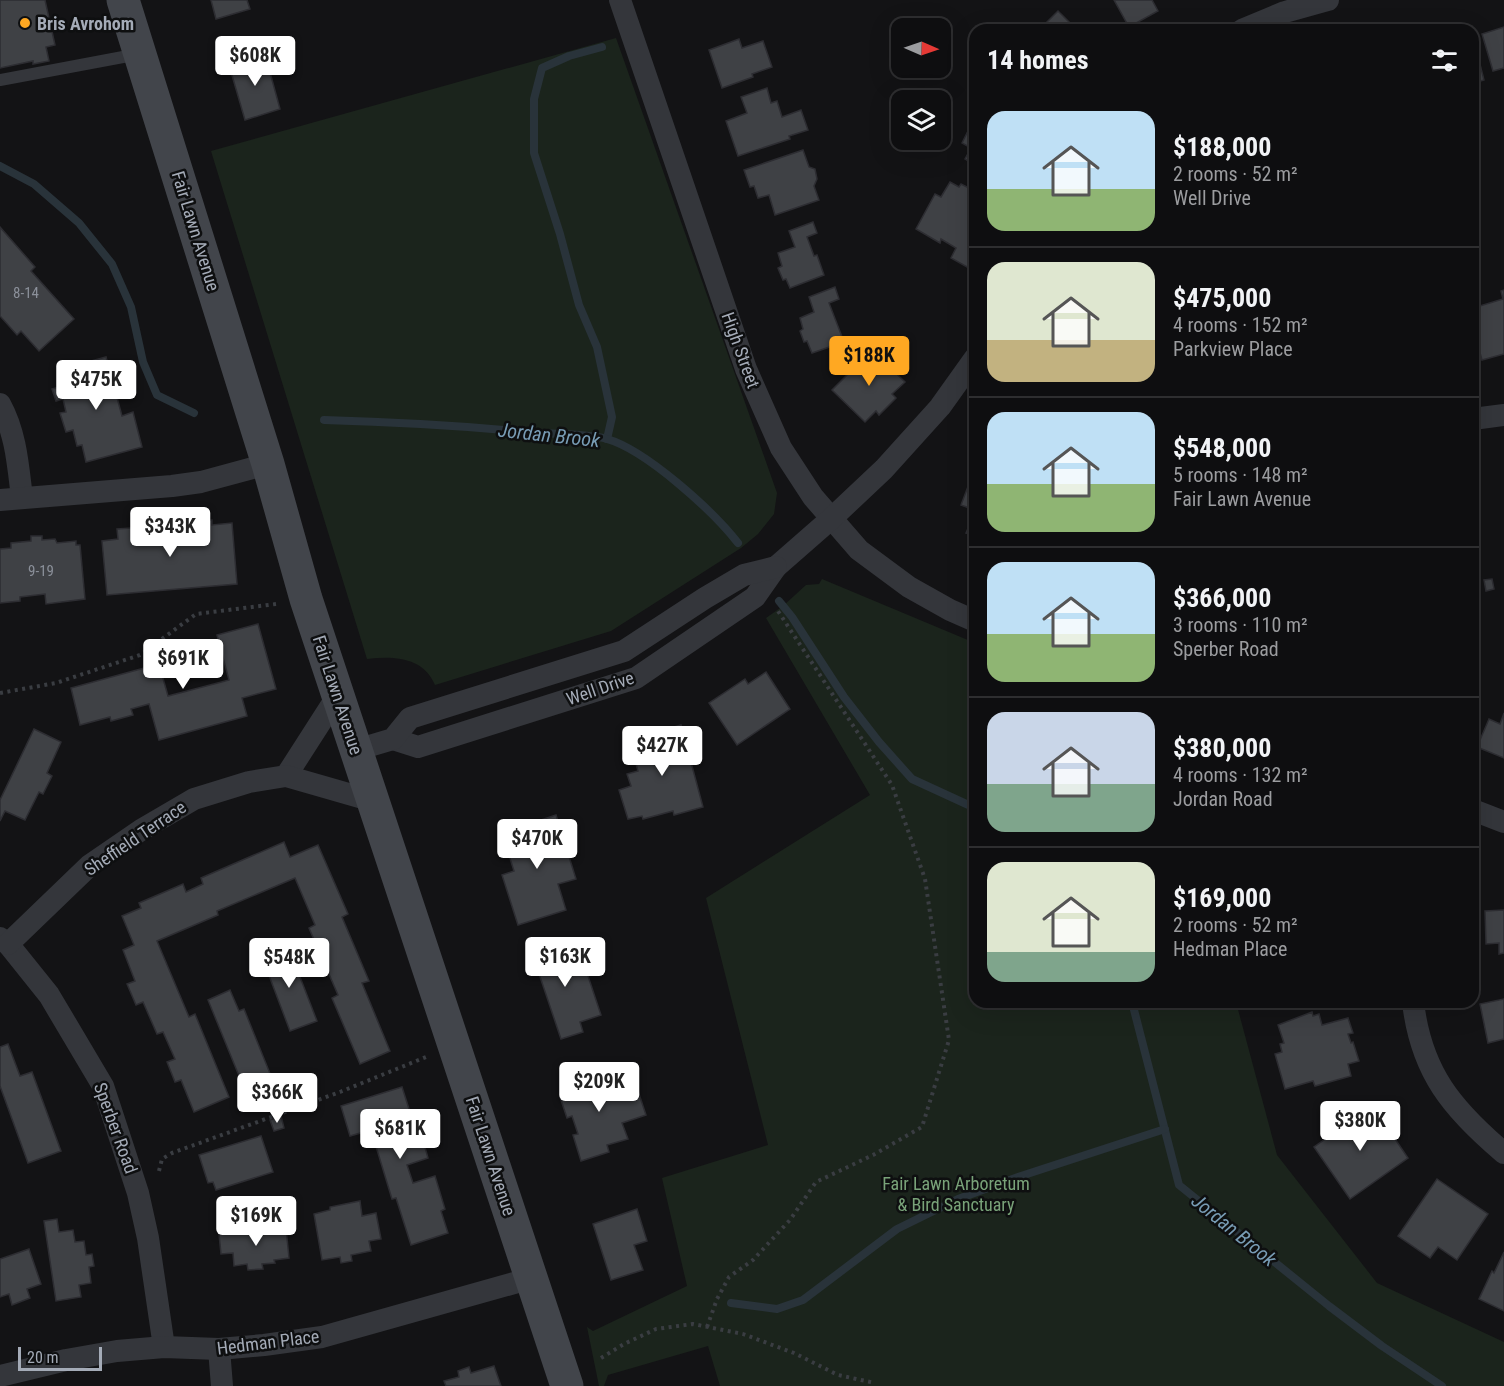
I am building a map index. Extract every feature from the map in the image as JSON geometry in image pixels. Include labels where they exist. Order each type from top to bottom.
[{"type":"main road","name":"Fair Lawn Avenue","points":[[123,0],[268,464],[306,599],[567,1386]]},
{"type":"street","name":"High Street","points":[[620,0],[746,369],[781,448],[813,497],[859,550],[909,586],[969,618]]},
{"type":"street","points":[[1256,24],[1285,12],[1328,0]]},
{"type":"street","name":"Well Drive","points":[[776,567],[744,575],[624,651],[410,718],[393,739],[418,747],[636,678],[755,597],[776,567],[884,469],[940,407],[969,366]]},
{"type":"street","points":[[0,404],[8,419],[17,452],[11,499],[172,486],[201,482],[268,464]]},
{"type":"street","points":[[1479,418],[1504,415]]},
{"type":"street","points":[[338,695],[286,776],[373,801]]},
{"type":"street","points":[[356,750],[393,739]]},
{"type":"street","name":"Sheffield Terrace","points":[[4,941],[90,865],[141,830],[194,799],[249,782],[286,776]]},
{"type":"street","points":[[1479,812],[1504,822]]},
{"type":"street","name":"Sperber Road","points":[[4,941],[49,995],[103,1086],[138,1193],[148,1238],[164,1347]]},
{"type":"street","points":[[1414,1008],[1415,1023],[1425,1059],[1445,1093],[1473,1126],[1504,1153]]},
{"type":"street","name":"Hedman Place","points":[[0,1376],[66,1360],[117,1351],[164,1347],[219,1349],[264,1346],[322,1337],[532,1278]]},
{"type":"street","points":[[219,1349],[222,1386]]},
{"type":"lane","points":[[0,80],[141,54]]},
{"type":"path","points":[[0,693],[56,683],[140,655],[196,614],[306,599]]},
{"type":"path","points":[[707,1327],[717,1299],[729,1277],[753,1260],[790,1220],[816,1182],[873,1155],[922,1126],[949,1040],[925,879],[892,785],[773,605]]},
{"type":"path","points":[[159,1171],[162,1159],[172,1153],[340,1092],[427,1057]]},
{"type":"path","points":[[601,1358],[656,1329],[693,1324],[743,1334],[794,1353],[838,1375],[875,1383]]},
{"type":"green space","points":[[616,38],[777,493],[774,514],[758,534],[741,548],[611,631],[435,685],[423,669],[407,660],[367,659],[211,151]]},
{"type":"green space","name":"Fair Lawn Arboretum & Bird Sanctuary","points":[[822,579],[969,640],[969,1008],[1238,1008],[1277,1155],[1377,1283],[1504,1342],[1504,1386],[720,1386],[708,1346],[608,1375],[604,1386],[599,1386],[587,1327],[593,1331],[687,1286],[662,1178],[768,1145],[706,898],[870,795],[766,618],[806,585],[819,584]]},
{"type":"building","name":"Bris Avrohom","points":[[0,0],[45,0],[55,45],[46,47],[49,61],[33,64],[33,61],[0,68]]},
{"type":"building","points":[[211,0],[247,0],[250,9],[216,19]]},
{"type":"building","points":[[1114,0],[1152,0],[1158,11],[1134,24],[1127,24]]},
{"type":"building","points":[[1058,11],[1071,24],[1045,24]]},
{"type":"building","points":[[1504,27],[1504,68],[1493,71],[1482,34]]},
{"type":"building","points":[[739,39],[742,48],[763,41],[772,67],[752,74],[753,77],[722,88],[709,50]]},
{"type":"building","points":[[265,54],[280,109],[245,120],[229,65]]},
{"type":"building","points":[[1479,60],[1484,80],[1479,81]]},
{"type":"building","points":[[767,88],[771,103],[777,101],[782,117],[801,110],[808,130],[789,136],[790,139],[738,156],[726,121],[747,113],[741,97]]},
{"type":"building","points":[[969,129],[969,147],[962,143]]},
{"type":"building","points":[[803,150],[809,167],[815,169],[817,179],[814,186],[819,200],[775,215],[769,195],[758,198],[754,186],[750,187],[744,170]]},
{"type":"building","points":[[950,182],[959,187],[961,184],[969,188],[969,263],[967,267],[951,258],[956,248],[941,239],[940,243],[916,229],[935,194],[941,197]]},
{"type":"building","points":[[813,222],[817,233],[807,237],[824,275],[790,288],[786,279],[783,280],[778,268],[782,266],[778,253],[795,247],[789,231]]},
{"type":"building","points":[[0,227],[35,267],[31,271],[74,319],[39,351],[21,331],[17,335],[0,316]]},
{"type":"building","points":[[835,287],[839,299],[829,303],[844,342],[812,353],[800,331],[803,329],[800,318],[814,312],[809,297]]},
{"type":"building","points":[[1504,290],[1504,354],[1482,360],[1479,349],[1479,306],[1503,299],[1501,291]]},
{"type":"building","points":[[872,350],[905,382],[892,394],[896,398],[879,415],[876,411],[865,422],[832,390]]},
{"type":"building","points":[[106,357],[122,416],[133,412],[142,447],[86,462],[82,445],[77,446],[73,430],[66,432],[60,413],[66,412],[63,399],[56,401],[52,389],[63,386],[58,370]]},
{"type":"building","points":[[969,484],[969,508],[961,505]]},
{"type":"building","points":[[212,520],[212,525],[232,523],[237,584],[107,595],[102,541],[118,539],[117,529],[175,528],[175,523]]},
{"type":"building","points":[[31,536],[42,536],[42,540],[55,539],[57,543],[76,541],[76,545],[80,545],[85,599],[46,604],[45,594],[20,597],[20,601],[0,603],[0,549],[11,548],[11,543],[31,541]]},
{"type":"building","points":[[1492,579],[1494,589],[1486,591],[1484,580]]},
{"type":"building","points":[[258,624],[276,689],[242,698],[247,716],[159,740],[149,704],[131,709],[133,715],[111,721],[110,717],[80,725],[71,688],[159,664],[168,696],[229,680],[217,635]]},
{"type":"building","points":[[766,672],[790,709],[737,745],[709,703],[745,679],[748,684]]},
{"type":"building","points":[[1504,713],[1504,758],[1479,748],[1489,719],[1500,724]]},
{"type":"building","points":[[681,725],[703,807],[674,815],[673,811],[643,819],[642,816],[628,819],[619,790],[631,786],[627,774],[638,771],[633,753],[641,751],[637,737],[654,733],[655,738],[659,737],[657,732]]},
{"type":"building","points":[[34,729],[61,742],[47,773],[52,776],[43,794],[39,792],[25,820],[5,811],[0,821],[0,800]]},
{"type":"building","points":[[556,815],[576,879],[558,884],[566,910],[518,925],[502,875],[514,871],[502,833]]},
{"type":"building","points":[[284,842],[290,857],[318,845],[348,914],[342,917],[369,981],[362,983],[390,1051],[360,1064],[332,998],[338,995],[309,928],[315,925],[295,878],[217,911],[218,915],[157,941],[189,1017],[195,1014],[229,1097],[194,1112],[181,1080],[175,1082],[167,1062],[175,1059],[163,1032],[157,1034],[143,1002],[136,1005],[127,984],[135,981],[123,950],[134,945],[122,916],[141,908],[139,903],[183,884],[186,892],[203,884],[201,878]]},
{"type":"building","points":[[1504,910],[1504,953],[1499,954],[1499,943],[1486,944],[1485,911]]},
{"type":"building","points":[[564,938],[575,971],[585,967],[601,1015],[580,1022],[583,1032],[561,1039],[531,950]]},
{"type":"building","points":[[288,946],[317,1021],[290,1031],[262,957]]},
{"type":"building","points":[[230,990],[239,1011],[244,1009],[271,1076],[244,1088],[208,1000]]},
{"type":"building","points":[[1504,999],[1504,1039],[1488,1043],[1480,1004]]},
{"type":"building","points":[[1312,1012],[1313,1016],[1319,1014],[1322,1025],[1348,1018],[1353,1033],[1348,1034],[1359,1061],[1348,1064],[1351,1076],[1315,1086],[1313,1081],[1285,1089],[1275,1054],[1282,1052],[1280,1044],[1284,1043],[1278,1025]]},
{"type":"building","points":[[8,1044],[20,1076],[32,1072],[61,1151],[28,1163],[0,1086],[0,1047]]},
{"type":"building","points":[[609,1070],[617,1095],[637,1088],[646,1115],[622,1123],[628,1139],[607,1145],[609,1152],[581,1161],[573,1135],[578,1134],[572,1116],[567,1118],[560,1097],[566,1095],[562,1085]]},
{"type":"building","points":[[402,1087],[417,1134],[421,1133],[428,1158],[407,1165],[413,1183],[435,1176],[445,1209],[441,1211],[448,1233],[411,1245],[396,1198],[392,1199],[371,1130],[350,1136],[341,1106]]},
{"type":"building","points":[[1374,1108],[1408,1158],[1350,1199],[1314,1147],[1331,1135],[1329,1131],[1354,1113],[1358,1120]]},
{"type":"building","points":[[281,1116],[284,1128],[274,1131],[270,1120]]},
{"type":"building","points":[[261,1136],[273,1172],[216,1190],[213,1182],[208,1183],[199,1155]]},
{"type":"building","points":[[1437,1179],[1488,1214],[1457,1260],[1438,1247],[1430,1258],[1398,1236]]},
{"type":"building","points":[[360,1201],[362,1216],[376,1213],[381,1239],[369,1241],[371,1251],[351,1255],[352,1261],[341,1263],[340,1257],[322,1260],[314,1214],[330,1210],[330,1207]]},
{"type":"building","points":[[637,1209],[647,1241],[634,1245],[643,1270],[611,1280],[593,1224]]},
{"type":"building","points":[[57,1219],[59,1232],[73,1230],[75,1242],[84,1241],[86,1255],[92,1254],[94,1266],[89,1267],[91,1283],[79,1285],[81,1297],[56,1301],[44,1221]]},
{"type":"building","points":[[286,1228],[289,1258],[274,1260],[275,1263],[262,1264],[263,1269],[248,1270],[247,1264],[234,1266],[233,1253],[221,1254],[219,1234]]},
{"type":"building","points":[[29,1249],[41,1284],[27,1289],[30,1298],[12,1305],[9,1294],[0,1297],[0,1259]]},
{"type":"building","points":[[1504,1252],[1504,1311],[1479,1299]]},
{"type":"building","points":[[494,1366],[501,1386],[446,1386],[444,1381],[459,1377],[458,1371],[469,1367],[471,1373]]},
{"type":"waterway","points":[[602,47],[569,56],[542,68],[534,99],[534,153],[560,234],[579,305],[597,347],[612,417],[607,439]]},
{"type":"waterway","name":"Jordan Brook","points":[[0,166],[34,184],[79,223],[112,264],[131,307],[143,362],[157,395],[194,413]]},
{"type":"waterway","name":"Jordan Brook","points":[[324,420],[458,426],[583,435],[607,439],[640,455],[678,483],[738,543]]},
{"type":"waterway","name":"Jordan Brook","points":[[779,601],[844,697],[912,779],[969,805]]},
{"type":"waterway","name":"Jordan Brook","points":[[1134,1008],[1179,1185],[1329,1306],[1382,1346],[1442,1386]]},
{"type":"waterway","points":[[731,1303],[777,1309],[803,1300],[897,1229],[958,1199],[1165,1129]]},
{"type":"place","name":"Bris Avrohom","points":[[25,23]]}]
